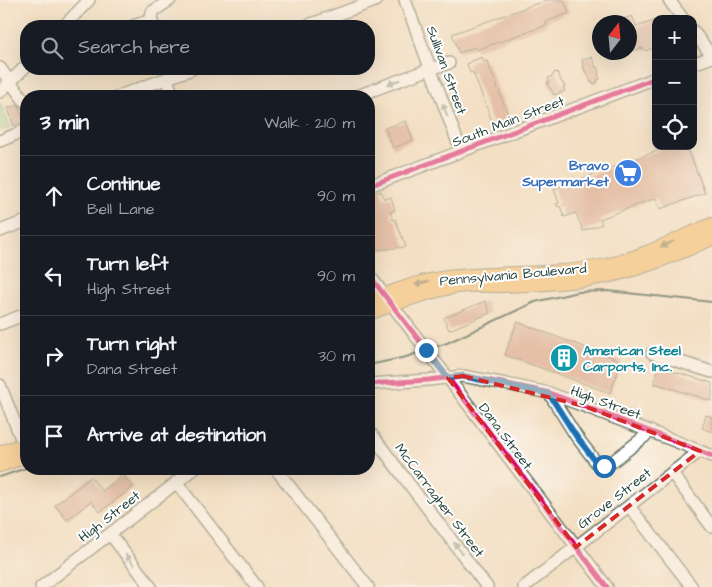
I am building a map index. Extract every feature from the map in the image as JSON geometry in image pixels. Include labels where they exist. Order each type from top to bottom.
[{"type":"main road","name":"Pennsylvania Boulevard","points":[[375,310],[414,285],[443,278],[563,272],[621,262],[712,224]]},
{"type":"main road","name":"Pennsylvania Boulevard","points":[[375,301],[458,286],[554,283],[595,278],[630,270],[676,254],[712,238]]},
{"type":"main road","points":[[0,453],[20,451]]},
{"type":"main road","points":[[0,465],[20,453]]},
{"type":"street","points":[[70,20],[89,0]]},
{"type":"street","points":[[152,20],[152,12],[170,0]]},
{"type":"street","points":[[322,20],[377,0]]},
{"type":"street","name":"Sullivan Street","points":[[405,0],[461,151]]},
{"type":"street","points":[[669,0],[681,15]]},
{"type":"street","points":[[697,37],[712,57],[697,63]]},
{"type":"street","points":[[373,90],[430,68],[449,63]]},
{"type":"street","points":[[0,68],[20,95]]},
{"type":"street","points":[[0,92],[20,73]]},
{"type":"street","points":[[134,90],[168,75]]},
{"type":"street","points":[[170,75],[172,90]]},
{"type":"street","name":"South Main Street","points":[[375,184],[652,79]]},
{"type":"street","points":[[0,141],[20,133]]},
{"type":"street","points":[[0,231],[20,223]]},
{"type":"street","name":"Dana Street","points":[[375,283],[607,587]]},
{"type":"street","points":[[0,324],[20,316]]},
{"type":"street","points":[[652,353],[712,372]]},
{"type":"street","name":"High Street","points":[[375,384],[463,376],[549,394],[712,456]]},
{"type":"street","points":[[0,385],[20,435]]},
{"type":"street","points":[[549,394],[576,436],[596,462],[604,466],[650,431]]},
{"type":"street","name":"McCarragher Street","points":[[375,439],[487,587]]},
{"type":"street","name":"Grove Street","points":[[524,587],[700,451]]},
{"type":"street","points":[[672,473],[712,527]]},
{"type":"street","name":"High Street","points":[[41,587],[186,475]]},
{"type":"street","points":[[281,475],[368,587]]},
{"type":"street","points":[[176,482],[257,587]]},
{"type":"street","points":[[629,506],[692,587]]},
{"type":"street","points":[[110,534],[151,587]]},
{"type":"highlighted area","points":[[463,376],[584,406],[700,451],[576,547],[448,378]]},
{"type":"green space","points":[[0,103],[11,127],[0,131]]},
{"type":"building","points":[[547,0],[564,0],[569,13],[546,22],[547,25],[476,50],[475,47],[459,53],[452,34]]},
{"type":"building","points":[[652,21],[652,48],[645,51],[643,48],[637,50],[637,27]]},
{"type":"building","points":[[482,57],[484,62],[487,61],[508,114],[505,115],[506,119],[493,124],[473,72],[470,73],[467,64]]},
{"type":"building","points":[[592,57],[599,73],[600,79],[597,80],[598,82],[591,83],[587,72],[585,72],[582,60]]},
{"type":"building","points":[[557,72],[565,86],[563,87],[565,91],[554,95],[547,83],[549,82],[548,78]]},
{"type":"building","points":[[18,105],[20,124],[14,126],[8,108]]},
{"type":"building","points":[[406,121],[413,140],[393,148],[385,128]]},
{"type":"building","points":[[659,150],[689,150],[705,193],[660,209],[656,198],[600,219],[602,224],[583,231],[576,213],[564,217],[560,206],[558,207],[556,204],[559,203],[554,189]]},
{"type":"building","points":[[381,191],[384,199],[391,197],[395,210],[390,212],[393,220],[395,219],[406,247],[375,250],[375,194]]},
{"type":"building","points":[[485,301],[490,313],[449,330],[444,318]]},
{"type":"building","name":"American Steel Carports, Inc.","points":[[517,322],[622,361],[610,393],[505,355]]},
{"type":"building","points":[[659,367],[712,383],[712,401],[654,383]]},
{"type":"building","points":[[706,415],[712,417],[712,432],[702,428]]},
{"type":"building","points":[[123,475],[133,487],[100,512],[91,501],[67,520],[55,505],[91,477],[102,491]]},
{"type":"railway","points":[[375,364],[406,357],[447,343],[535,302],[578,292],[608,291],[712,302]]},
{"type":"railway","points":[[0,477],[20,470]]},
{"type":"cycle path","points":[[375,184],[652,80]]},
{"type":"cycle path","points":[[375,283],[607,587]]},
{"type":"cycle path","points":[[375,384],[463,376],[549,393],[712,456]]},
{"type":"place","name":"Bravo Supermarket","points":[[628,173]]},
{"type":"place","name":"American Steel Carports, Inc.","points":[[564,358]]},
{"type":"route","points":[[426,350],[448,378],[463,376],[549,394],[576,436],[596,462],[604,466]]}]
